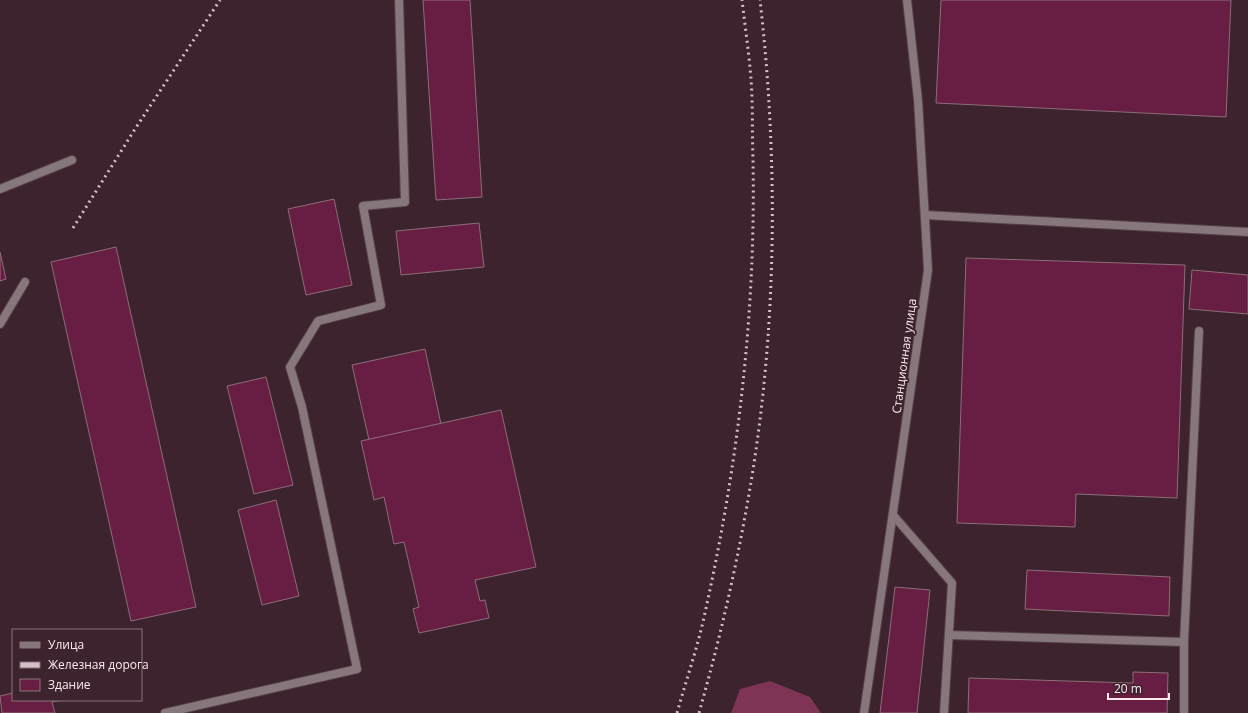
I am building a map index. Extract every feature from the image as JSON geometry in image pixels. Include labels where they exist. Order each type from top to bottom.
[{"type":"street","points":[[165,713],[357,669],[302,407],[290,366],[318,321],[381,305],[363,206],[405,202],[399,0]]},
{"type":"street","name":"Станционная улица","points":[[864,713],[928,270],[918,100],[907,0]]},
{"type":"street","points":[[0,189],[72,160]]},
{"type":"street","points":[[925,215],[1248,232]]},
{"type":"street","points":[[0,324],[25,282]]},
{"type":"street","points":[[1184,713],[1184,642],[1199,332]]},
{"type":"street","points":[[893,515],[952,583],[944,713]]},
{"type":"street","points":[[949,635],[1184,642]]},
{"type":"shaded area","points":[[770,681],[810,697],[821,713],[731,713],[740,689]]},
{"type":"building","points":[[423,0],[470,0],[482,197],[436,200]]},
{"type":"building","points":[[941,0],[1231,0],[1226,117],[936,103]]},
{"type":"building","points":[[334,199],[352,285],[306,295],[288,209]]},
{"type":"building","points":[[479,223],[484,267],[401,275],[396,231]]},
{"type":"building","points":[[116,247],[196,607],[131,621],[51,262]]},
{"type":"building","points":[[0,252],[6,279],[0,281]]},
{"type":"building","points":[[966,258],[1185,265],[1177,498],[1076,494],[1075,527],[957,523]]},
{"type":"building","points":[[1192,270],[1248,275],[1248,314],[1189,309]]},
{"type":"building","points":[[425,349],[441,424],[369,440],[352,365]]},
{"type":"building","points":[[266,377],[293,485],[254,494],[227,386]]},
{"type":"building","points":[[501,410],[536,567],[475,580],[480,601],[485,600],[489,618],[419,633],[413,609],[419,607],[404,542],[394,544],[384,497],[374,500],[361,441]]},
{"type":"building","points":[[276,500],[299,596],[262,605],[238,510]]},
{"type":"building","points":[[1027,570],[1170,577],[1169,616],[1025,609]]},
{"type":"building","points":[[895,587],[930,590],[917,713],[880,713]]},
{"type":"building","points":[[1133,672],[1168,673],[1167,713],[968,713],[969,678],[1133,683]]},
{"type":"building","points":[[12,693],[12,701],[58,701],[52,702],[55,713],[2,713],[0,696]]},
{"type":"railway","points":[[73,228],[135,129],[220,0]]},
{"type":"railway","points":[[677,713],[702,626],[714,568],[725,511],[742,394],[751,277],[753,218],[752,89],[742,0]]},
{"type":"railway","points":[[699,713],[722,625],[741,536],[752,476],[766,358],[770,299],[772,179],[766,59],[760,0]]}]
